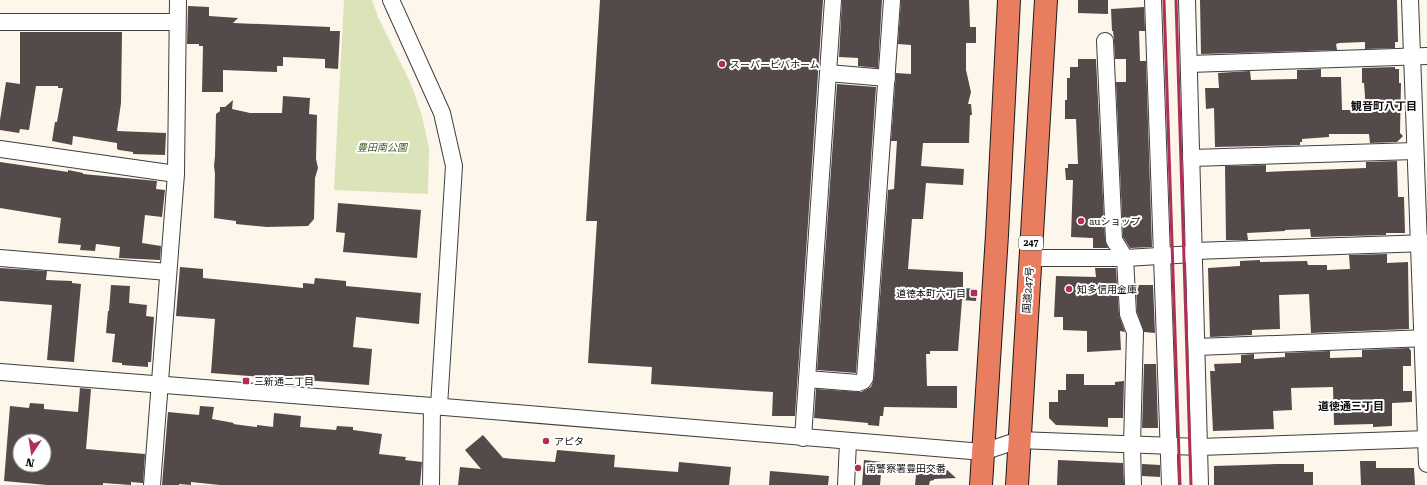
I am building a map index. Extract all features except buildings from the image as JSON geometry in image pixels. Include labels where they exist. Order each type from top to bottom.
[{"type":"highway","points":[[981,485],[997,234],[1009,0]]},
{"type":"highway","name":"国道247号","points":[[1017,485],[1046,0]]},
{"type":"street","points":[[152,485],[176,174],[178,0]]},
{"type":"street","points":[[391,0],[442,113],[454,166],[431,485]]},
{"type":"street","points":[[803,438],[833,0]]},
{"type":"street","points":[[807,379],[858,383],[863,381],[865,378],[892,0]]},
{"type":"street","points":[[1153,0],[1170,485]]},
{"type":"street","points":[[1187,0],[1200,485]]},
{"type":"street","points":[[1410,0],[1419,56],[1419,148],[1423,243],[1427,464]]},
{"type":"street","points":[[0,22],[177,22]]},
{"type":"street","points":[[1105,41],[1114,240],[1125,258],[1128,314],[1134,332],[1132,445],[1133,485]]},
{"type":"street","points":[[1189,64],[1419,56]]},
{"type":"street","points":[[828,74],[887,78]]},
{"type":"street","points":[[1191,158],[1419,148]]},
{"type":"street","points":[[0,149],[176,174]]},
{"type":"street","points":[[1030,258],[1161,257],[1194,253],[1423,243]]},
{"type":"street","points":[[0,258],[168,272]]},
{"type":"street","points":[[1197,346],[1425,338]]},
{"type":"street","points":[[0,372],[436,406],[848,442],[983,452],[1019,440],[1168,447],[1199,447],[1426,439]]},
{"type":"street","points":[[846,485],[848,442]]},
{"type":"green space","name":"豊田南公園","points":[[344,0],[372,0],[378,17],[411,84],[422,116],[429,148],[428,194],[334,190]]},
{"type":"railway","points":[[1164,0],[1180,485]]},
{"type":"railway","points":[[1176,0],[1191,485]]},
{"type":"place","name":"スーパービバホーム","points":[[722,64]]},
{"type":"place","name":"auショップ","points":[[1081,221]]},
{"type":"place","name":"知多信用金庫","points":[[1069,289]]},
{"type":"place","name":"道徳本町六丁目","points":[[974,293]]},
{"type":"place","name":"三新通二丁目","points":[[246,381]]},
{"type":"place","name":"アピタ","points":[[546,441]]},
{"type":"place","name":"南警察署豊田交番","points":[[858,468]]},
{"type":"district","name":"観音町八丁目","points":[[1384,106]]},
{"type":"district","name":"道徳通三丁目","points":[[1351,406]]}]
